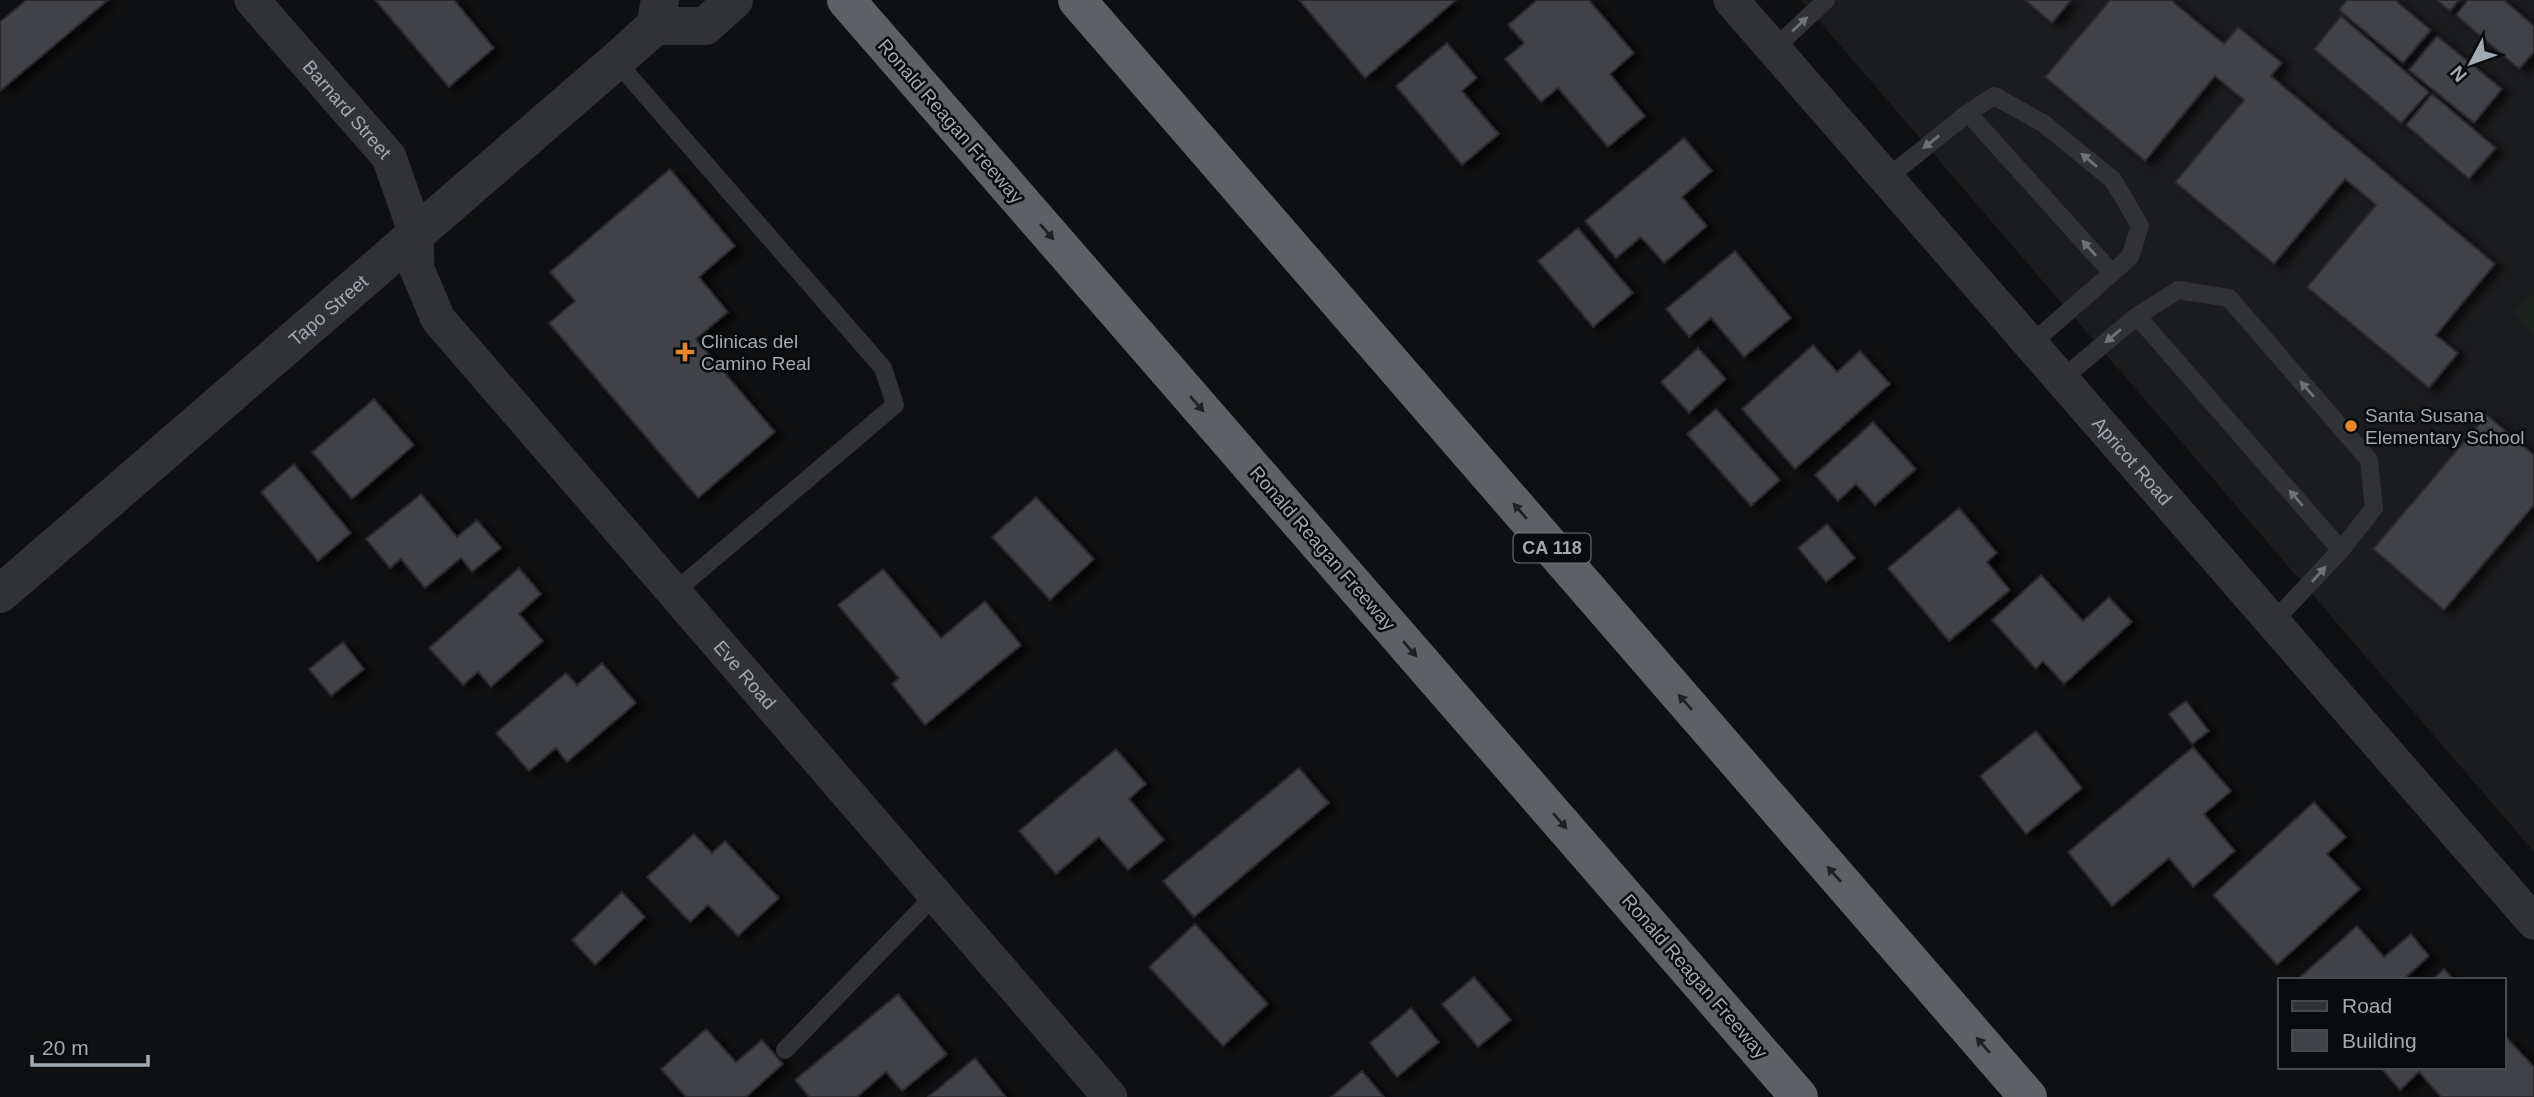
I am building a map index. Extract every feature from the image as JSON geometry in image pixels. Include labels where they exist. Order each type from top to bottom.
[{"type":"highway","name":"Ronald Reagan Freeway","points":[[846,0],[1800,1097]]},
{"type":"highway","name":"CA 118","points":[[1077,0],[2028,1097]]},
{"type":"street","name":"Barnard Street","points":[[252,0],[389,157],[416,234]]},
{"type":"street","name":"Tapo Street","points":[[0,594],[616,61],[657,13],[705,26],[734,0]]},
{"type":"street","name":"Apricot Road","points":[[1731,0],[2534,922]]},
{"type":"street","name":"Eve Road","points":[[416,234],[417,268],[438,319],[1110,1097]]},
{"type":"lane","points":[[1774,49],[1826,0]]},
{"type":"lane","points":[[616,61],[883,368],[895,405],[673,593]]},
{"type":"lane","points":[[1887,177],[1968,113],[1994,96],[2043,122],[2113,180],[2140,226],[2130,257],[2031,344]]},
{"type":"lane","points":[[1968,113],[2112,273]]},
{"type":"lane","points":[[2062,379],[2137,316],[2178,290],[2230,298],[2369,460],[2374,508],[2341,550],[2272,623]]},
{"type":"lane","points":[[2137,316],[2341,550]]},
{"type":"lane","points":[[785,1051],[935,895]]},
{"type":"shaded area","name":"Santa Susana Elementary School","points":[[1801,0],[2534,0],[2534,852]]},
{"type":"shaded area","points":[[2534,294],[2534,335],[2513,311]]},
{"type":"building","points":[[26,0],[108,0],[0,91],[0,22]]},
{"type":"building","points":[[375,0],[454,0],[494,48],[449,87]]},
{"type":"building","points":[[1299,0],[1456,0],[1365,78]]},
{"type":"building","points":[[1537,0],[1589,0],[1634,53],[1610,74],[1645,116],[1608,147],[1558,88],[1541,102],[1505,59],[1524,43],[1508,25]]},
{"type":"building","points":[[2025,0],[2071,0],[2052,23]]},
{"type":"building","points":[[2110,0],[2171,0],[2224,44],[2238,27],[2282,63],[2271,76],[2495,264],[2436,335],[2458,353],[2429,388],[2307,287],[2376,205],[2345,179],[2274,264],[2175,182],[2244,100],[2215,76],[2145,161],[2045,77]]},
{"type":"building","points":[[2347,0],[2395,0],[2431,30],[2403,63],[2339,10]]},
{"type":"building","points":[[2437,0],[2459,0],[2450,11]]},
{"type":"building","points":[[2468,0],[2504,0],[2534,26],[2534,52],[2519,69],[2456,15]]},
{"type":"building","points":[[2341,16],[2429,92],[2401,123],[2314,49]]},
{"type":"building","points":[[2437,36],[2502,89],[2474,123],[2409,70]]},
{"type":"building","points":[[1447,43],[1477,78],[1462,91],[1499,134],[1462,165],[1396,86]]},
{"type":"building","points":[[2432,94],[2496,148],[2469,179],[2406,125]]},
{"type":"building","points":[[1684,138],[1712,171],[1682,197],[1707,226],[1664,263],[1641,237],[1616,258],[1585,221]]},
{"type":"building","points":[[670,169],[735,246],[699,277],[728,312],[696,339],[775,432],[698,498],[549,323],[575,301],[550,272]]},
{"type":"building","points":[[1578,228],[1633,293],[1593,327],[1538,261]]},
{"type":"building","points":[[1735,251],[1791,318],[1744,357],[1711,318],[1689,337],[1666,309]]},
{"type":"building","points":[[1813,345],[1837,372],[1860,351],[1890,384],[1795,469],[1742,409]]},
{"type":"building","points":[[1698,348],[1726,379],[1689,413],[1661,382]]},
{"type":"building","points":[[374,399],[414,445],[352,499],[312,452]]},
{"type":"building","points":[[1716,409],[1780,480],[1751,506],[1687,434]]},
{"type":"building","points":[[2487,415],[2534,455],[2534,505],[2444,610],[2373,549]]},
{"type":"building","points":[[1873,422],[1916,469],[1875,505],[1856,484],[1838,501],[1815,475]]},
{"type":"building","points":[[294,464],[351,533],[318,561],[261,492]]},
{"type":"building","points":[[421,494],[457,537],[477,520],[501,548],[472,572],[461,558],[425,588],[401,559],[390,568],[366,539]]},
{"type":"building","points":[[1036,497],[1094,559],[1050,600],[992,537]]},
{"type":"building","points":[[1959,508],[1997,553],[1987,562],[2010,590],[1949,641],[1888,568]]},
{"type":"building","points":[[1827,524],[1855,558],[1826,582],[1798,548]]},
{"type":"building","points":[[519,568],[541,594],[519,614],[543,641],[491,687],[478,672],[463,685],[429,648]]},
{"type":"building","points":[[883,569],[941,638],[985,601],[1021,645],[925,725],[892,684],[899,678],[838,605]]},
{"type":"building","points":[[2041,575],[2083,621],[2109,597],[2132,622],[2064,684],[2043,661],[2036,669],[1992,620]]},
{"type":"building","points":[[343,642],[364,669],[331,696],[309,669]]},
{"type":"building","points":[[602,663],[636,703],[567,762],[556,748],[529,771],[496,733],[566,673],[577,685]]},
{"type":"building","points":[[2186,701],[2209,731],[2192,744],[2169,714]]},
{"type":"building","points":[[2036,731],[2082,788],[2026,834],[1980,776]]},
{"type":"building","points":[[2193,747],[2231,791],[2204,814],[2235,851],[2193,887],[2169,858],[2112,906],[2068,852]]},
{"type":"building","points":[[1116,749],[1146,784],[1129,799],[1164,840],[1128,870],[1099,837],[1056,874],[1019,831]]},
{"type":"building","points":[[1299,768],[1329,803],[1194,917],[1163,881]]},
{"type":"building","points":[[2314,802],[2346,837],[2327,854],[2360,889],[2277,965],[2213,895]]},
{"type":"building","points":[[694,834],[712,853],[725,841],[779,898],[738,936],[708,905],[690,922],[647,877]]},
{"type":"building","points":[[622,892],[645,917],[595,965],[572,940]]},
{"type":"building","points":[[1195,924],[1268,1004],[1223,1046],[1149,967]]},
{"type":"building","points":[[2357,926],[2384,957],[2411,934],[2429,956],[2405,978],[2299,978]]},
{"type":"building","points":[[2444,969],[2452,978],[2434,978]]},
{"type":"building","points":[[1474,977],[1511,1020],[1478,1047],[1442,1004]]},
{"type":"building","points":[[898,994],[947,1054],[902,1091],[886,1072],[857,1097],[809,1097],[795,1080]]},
{"type":"building","points":[[1411,1008],[1439,1042],[1397,1077],[1370,1043]]},
{"type":"building","points":[[706,1029],[736,1062],[762,1040],[783,1064],[746,1097],[686,1097],[661,1069]]},
{"type":"building","points":[[2506,1037],[2534,1067],[2534,1097],[2441,1097],[2419,1072],[2400,1090],[2382,1069],[2506,1069]]},
{"type":"building","points":[[975,1058],[1006,1097],[928,1097]]},
{"type":"building","points":[[1362,1071],[1384,1097],[1331,1097]]},
{"type":"place","name":"Clinicas del Camino Real","points":[[685,352]]},
{"type":"place","name":"Santa Susana Elementary School","points":[[2351,426]]}]
